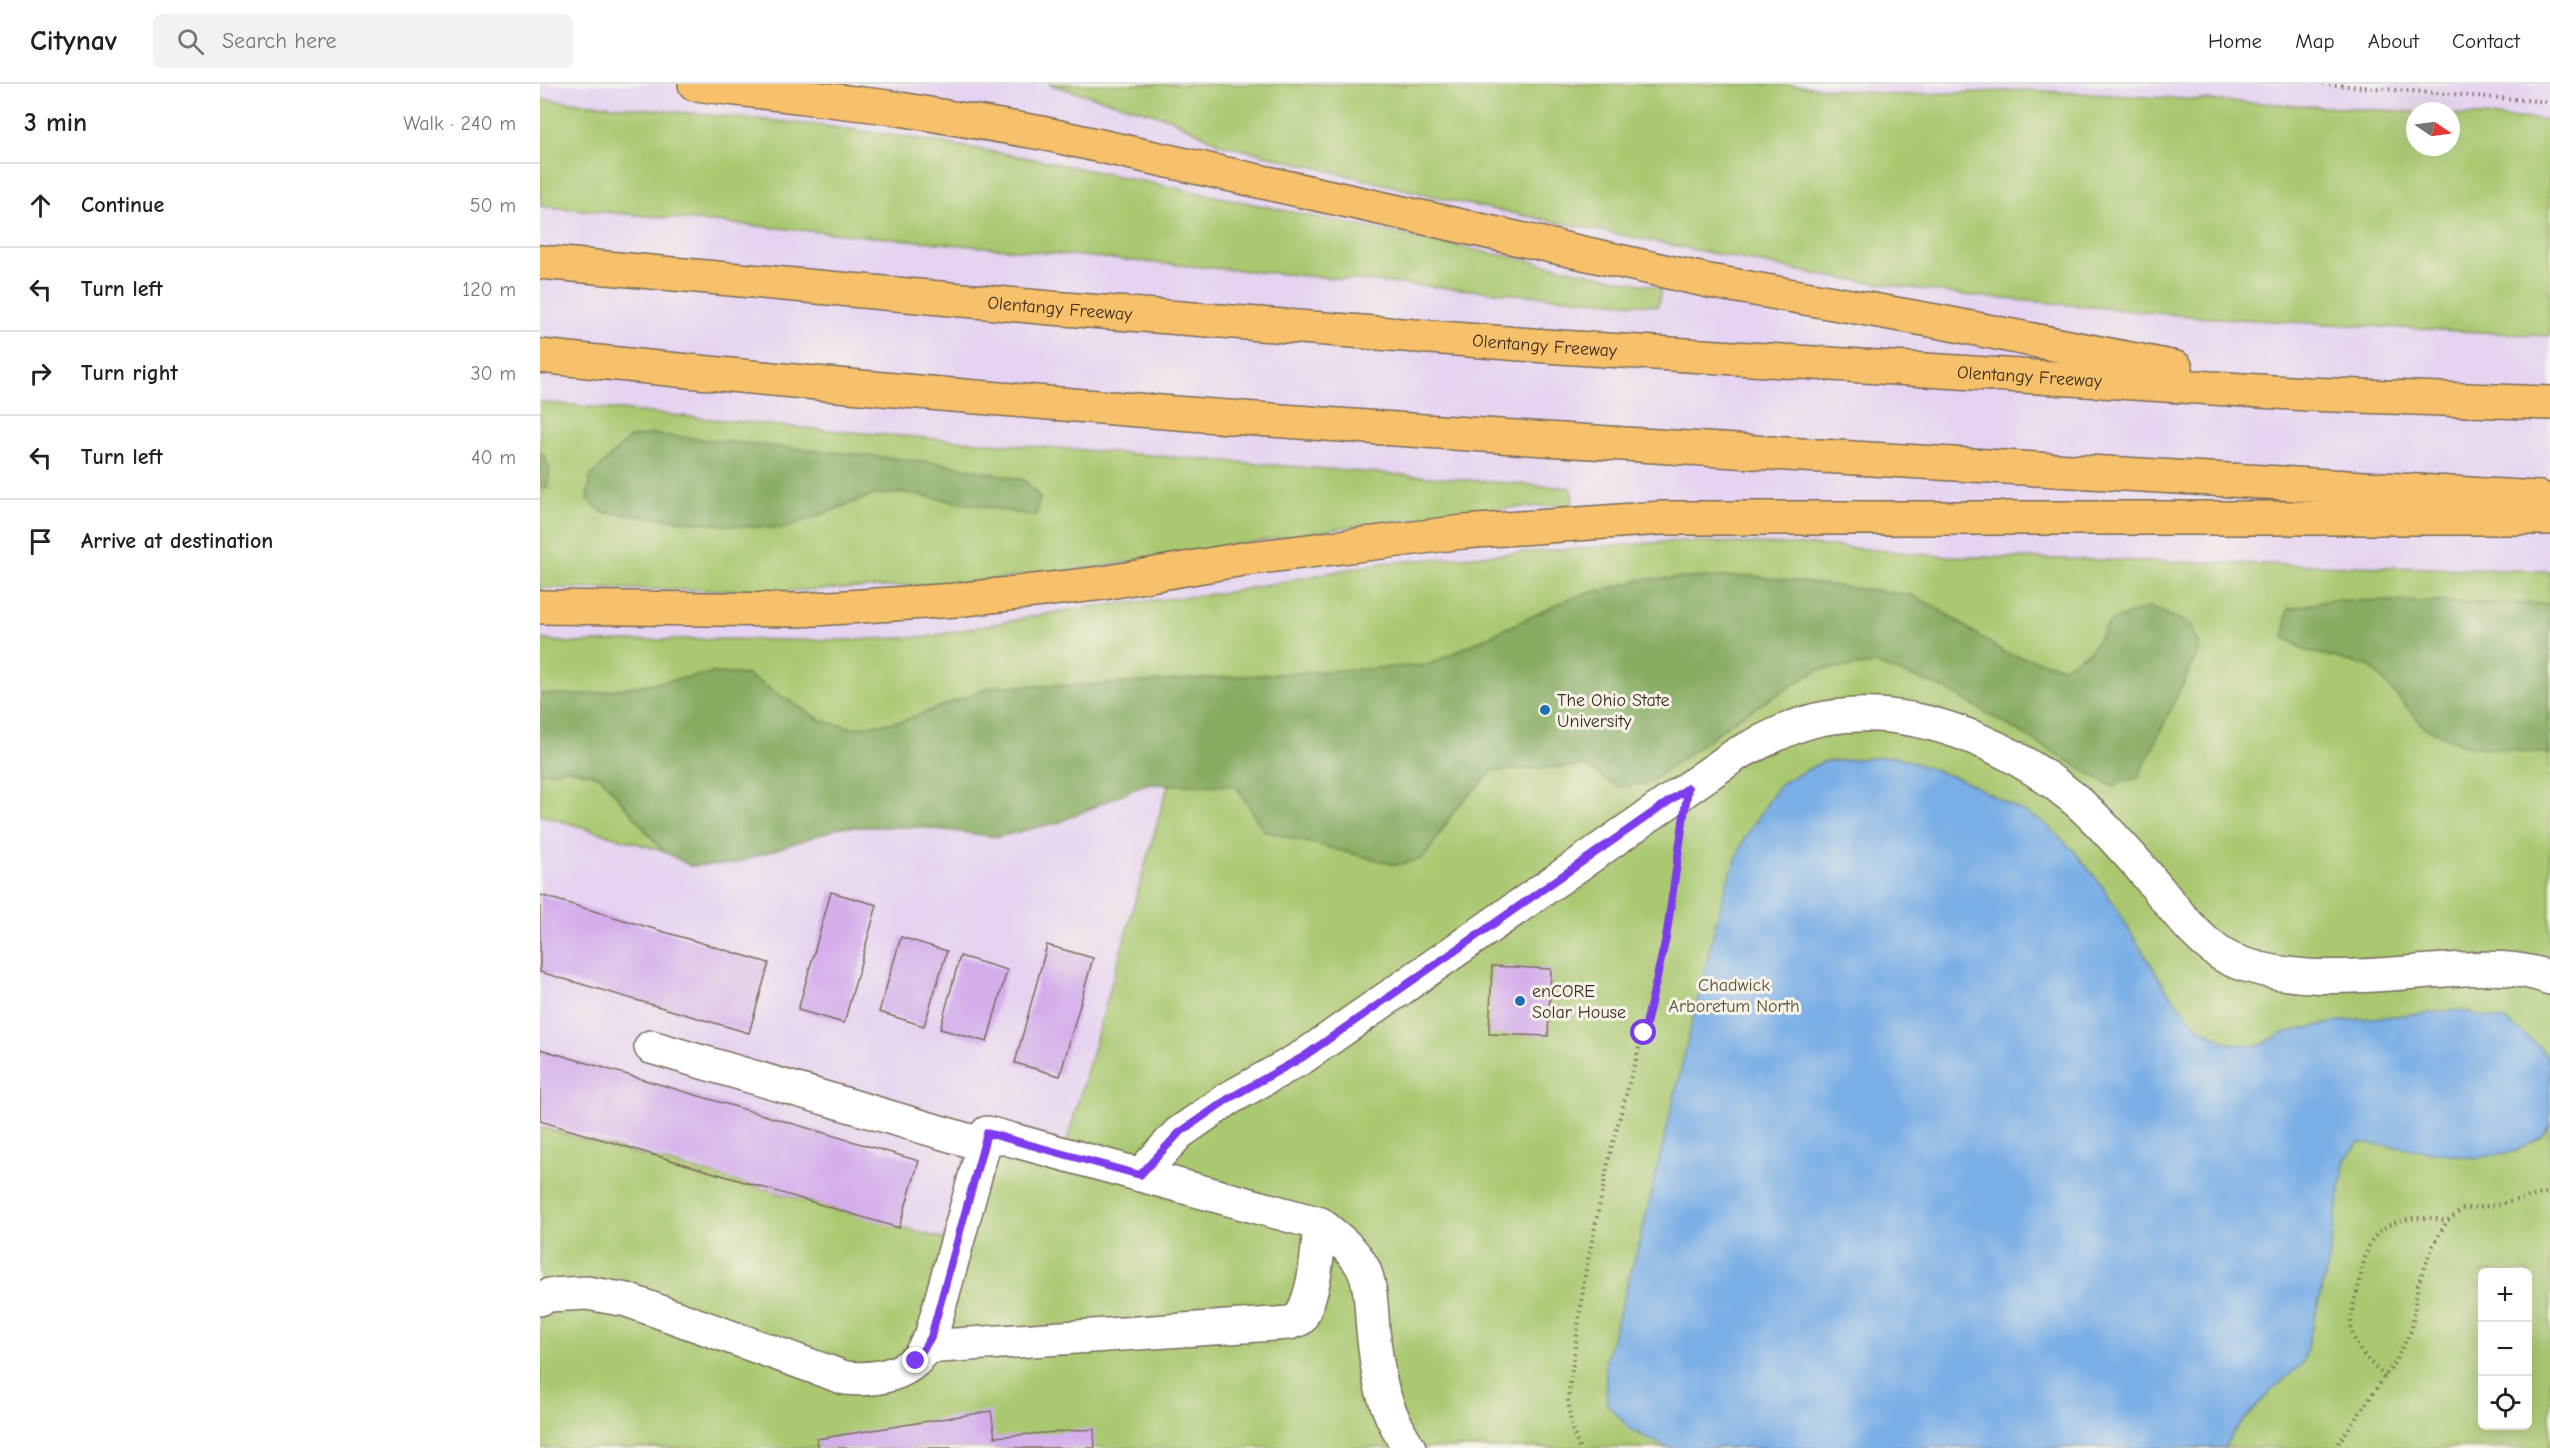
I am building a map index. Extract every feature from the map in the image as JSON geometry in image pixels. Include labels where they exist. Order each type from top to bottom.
[{"type":"highway","points":[[695,84],[888,107],[1042,133],[1709,281],[1941,322],[2307,394]]},
{"type":"highway","name":"Olentangy Freeway","points":[[540,262],[1051,308],[1558,347],[2307,394],[2550,403]]},
{"type":"highway","points":[[540,356],[1042,402],[1552,441],[2550,498]]},
{"type":"highway","points":[[540,608],[799,610],[956,600],[1103,583],[1243,559],[1464,532],[1662,518],[2550,518]]},
{"type":"lane","points":[[1140,1175],[1179,1133],[1228,1099],[1303,1057],[1737,753],[1789,729],[1824,718],[1856,714],[1901,716],[1947,728],[1996,748],[2037,772],[2073,798],[2133,859],[2196,934],[2231,960],[2272,972],[2312,976],[2478,968],[2529,970],[2550,978]]},
{"type":"lane","points":[[651,1047],[984,1145]]},
{"type":"lane","points":[[540,1299],[549,1295],[587,1293],[627,1300],[845,1378],[867,1380],[897,1372],[916,1361],[931,1337],[987,1133],[1320,1224],[1346,1244],[1363,1268],[1369,1294],[1383,1398],[1393,1422],[1409,1448]]},
{"type":"lane","points":[[925,1347],[1289,1323],[1300,1318],[1310,1300],[1316,1274],[1320,1224]]},
{"type":"path","points":[[2323,84],[2550,102]]},
{"type":"path","points":[[1579,1448],[1571,1426],[1568,1400],[1585,1275],[1611,1149],[1660,972],[1688,788]]},
{"type":"path","points":[[2335,1448],[2385,1377],[2412,1329],[2418,1284],[2433,1246],[2447,1221],[2463,1209],[2496,1205],[2550,1192]]},
{"type":"path","points":[[2385,1377],[2359,1350],[2350,1320],[2368,1249],[2376,1235],[2393,1223],[2428,1216],[2447,1221]]},
{"type":"shaded area","name":"The Ohio State University","points":[[540,84],[2550,84],[2550,1448],[540,1448]]},
{"type":"green space","points":[[1048,84],[1779,84],[1899,95],[2026,90],[2406,111],[2406,156],[2460,156],[2460,115],[2550,120],[2550,336],[2201,317],[1963,295],[1826,276],[1457,202],[1220,144],[1169,118]]},
{"type":"green space","points":[[540,99],[818,125],[920,139],[1040,160],[1661,288],[1658,306],[1179,265],[540,206]]},
{"type":"green space","points":[[540,402],[813,429],[1571,488],[1573,504],[1494,509],[1354,526],[1098,567],[954,584],[787,591],[540,588],[540,488],[547,488],[544,455],[540,453]],"holes":[[[1024,480],[1036,516],[907,493],[873,495],[785,528],[734,526],[602,512]]]},
{"type":"green space","points":[[653,434],[941,463],[1024,480],[1040,498],[1036,516],[907,493],[873,495],[785,528],[734,526],[602,512],[587,499],[590,477],[629,438]]},
{"type":"green space","points":[[540,453],[544,455],[550,470],[547,488],[540,488]]},
{"type":"green space","name":"Chadwick Arboretum North","points":[[1679,541],[1831,546],[1943,556],[2550,571],[2550,1448],[540,1448],[540,1127],[944,1239],[976,1120],[1066,1145],[1198,679],[1094,685],[995,686],[903,721],[852,728],[822,721],[747,675],[713,673],[584,695],[540,694],[540,639],[570,643],[686,639],[840,640],[926,637],[1078,608],[1223,593],[1380,563]]},
{"type":"green space","points":[[1752,576],[1912,595],[1937,608],[2005,653],[2064,667],[2090,651],[2110,621],[2150,607],[2191,624],[2200,648],[2138,778],[2111,786],[1946,689],[1877,664],[1818,670],[1738,718],[1647,784],[1618,787],[1585,766],[1493,771],[1457,807],[1424,858],[1396,865],[1264,831],[1236,786],[1145,784],[1060,822],[997,837],[921,827],[842,827],[733,864],[690,866],[663,851],[600,776],[569,769],[540,773],[540,694],[584,695],[713,673],[747,675],[822,721],[852,728],[903,721],[995,686],[1094,685],[1428,665],[1571,598],[1644,579]]},
{"type":"green space","points":[[2331,600],[2550,604],[2550,754],[2467,746],[2425,728],[2371,667],[2305,650],[2284,637],[2288,609]]},
{"type":"green space","points":[[569,769],[600,776],[663,851],[540,815],[540,773]]},
{"type":"water","points":[[1895,756],[1965,781],[2043,822],[2073,850],[2102,886],[2166,989],[2195,1024],[2227,1043],[2259,1046],[2283,1033],[2341,1021],[2458,1010],[2506,1021],[2538,1045],[2550,1061],[2550,1125],[2542,1136],[2516,1151],[2477,1158],[2359,1142],[2345,1160],[2328,1265],[2303,1363],[2271,1391],[2234,1431],[2224,1448],[1667,1448],[1631,1430],[1607,1404],[1605,1364],[1641,1236],[1716,923],[1727,883],[1744,839],[1780,784],[1822,762]]},
{"type":"building","points":[[831,892],[877,905],[844,1023],[798,1010]]},
{"type":"building","points":[[540,895],[769,963],[749,1033],[540,972]]},
{"type":"building","points":[[901,937],[947,951],[924,1026],[879,1012]]},
{"type":"building","points":[[1047,945],[1093,958],[1060,1076],[1015,1063]]},
{"type":"building","points":[[960,956],[1007,970],[987,1042],[940,1029]]},
{"type":"building","name":"enCORE Solar House","points":[[1492,966],[1551,969],[1548,1036],[1489,1034]]},
{"type":"building","points":[[540,1049],[919,1161],[899,1228],[540,1121]]},
{"type":"building","points":[[991,1411],[995,1437],[1094,1429],[1095,1448],[818,1448],[817,1439]]},
{"type":"place","name":"The Ohio State University","points":[[1545,710]]},
{"type":"place","name":"enCORE Solar House","points":[[1520,1001]]},
{"type":"route","points":[[916,1361],[931,1337],[987,1133],[1140,1175],[1179,1133],[1228,1099],[1303,1057],[1688,788],[1660,972],[1644,1033]]}]
